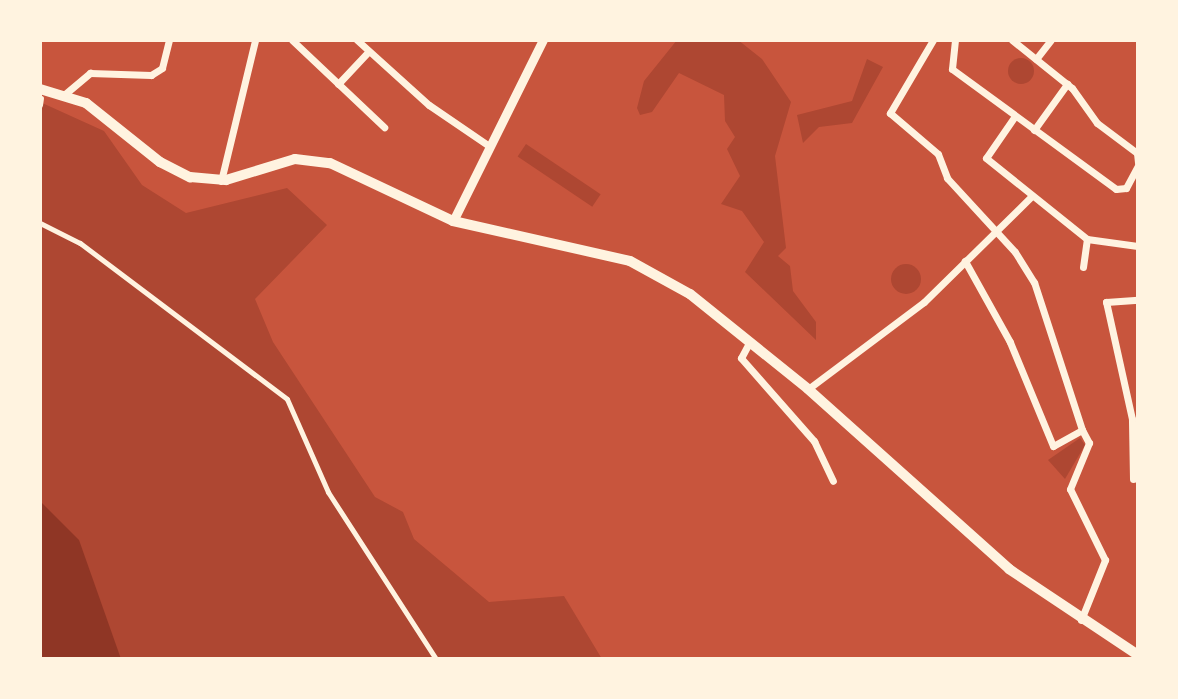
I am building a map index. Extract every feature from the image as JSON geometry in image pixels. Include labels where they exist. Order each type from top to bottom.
[{"type":"main road","points":[[40,89],[65,94],[86,103],[160,162],[190,177],[220,181],[295,159],[330,163],[453,221],[630,261],[690,294],[808,389],[1009,569],[1081,620],[1138,655]]},
{"type":"street","points":[[65,94],[90,73],[151,75],[162,68],[169,40]]},
{"type":"street","points":[[220,181],[255,40]]},
{"type":"street","points":[[292,40],[384,127]]},
{"type":"street","points":[[357,40],[368,52],[489,146]]},
{"type":"street","points":[[453,221],[543,40]]},
{"type":"street","points":[[933,40],[890,113],[938,154],[947,178],[997,231],[1049,317],[1082,430],[1089,443],[1070,489],[1105,560],[1081,620]]},
{"type":"street","points":[[951,41],[952,69],[1116,189],[1126,188],[1138,164],[1137,153],[1097,123],[1067,84],[1012,40]]},
{"type":"street","points":[[1036,59],[1051,40]]},
{"type":"street","points":[[338,84],[368,52]]},
{"type":"street","points":[[1034,130],[1067,84]]},
{"type":"street","points":[[40,105],[41,98]]},
{"type":"street","points":[[1015,116],[986,158],[1031,197],[1087,239],[1138,246]]},
{"type":"street","points":[[808,389],[885,335],[1031,197]]},
{"type":"street","points":[[40,223],[80,243],[287,399],[328,492],[436,659]]},
{"type":"street","points":[[1083,267],[1087,239]]},
{"type":"street","points":[[965,261],[1010,342],[1053,446],[1082,430]]},
{"type":"street","points":[[1133,479],[1135,419],[1106,302],[1138,300]]},
{"type":"street","points":[[749,343],[741,358],[814,441],[834,481]]},
{"type":"shaded area","points":[[677,40],[738,40],[762,59],[791,102],[775,156],[786,248],[778,256],[790,266],[793,291],[816,322],[816,340],[745,272],[764,242],[742,211],[721,204],[740,176],[727,149],[735,137],[725,121],[724,95],[679,73],[652,112],[640,115],[637,108],[644,81]]},
{"type":"shaded area","points":[[1021,58],[1030,62],[1034,71],[1030,80],[1021,84],[1012,80],[1008,71],[1012,62]]},
{"type":"shaded area","points":[[867,59],[883,67],[852,123],[819,127],[803,143],[797,115],[852,101]]},
{"type":"shaded area","points":[[40,102],[104,131],[142,185],[186,213],[287,188],[327,225],[255,299],[273,342],[375,497],[403,512],[414,539],[489,602],[564,596],[602,659],[40,659]]},
{"type":"shaded area","points":[[526,144],[601,194],[592,207],[518,156]]},
{"type":"shaded area","points":[[906,264],[917,268],[921,279],[917,290],[906,294],[895,290],[891,279],[895,268]]},
{"type":"shaded area","points":[[1080,438],[1085,445],[1065,479],[1048,460]]},
{"type":"shaded area","points":[[40,501],[79,540],[121,659],[40,659]]}]
